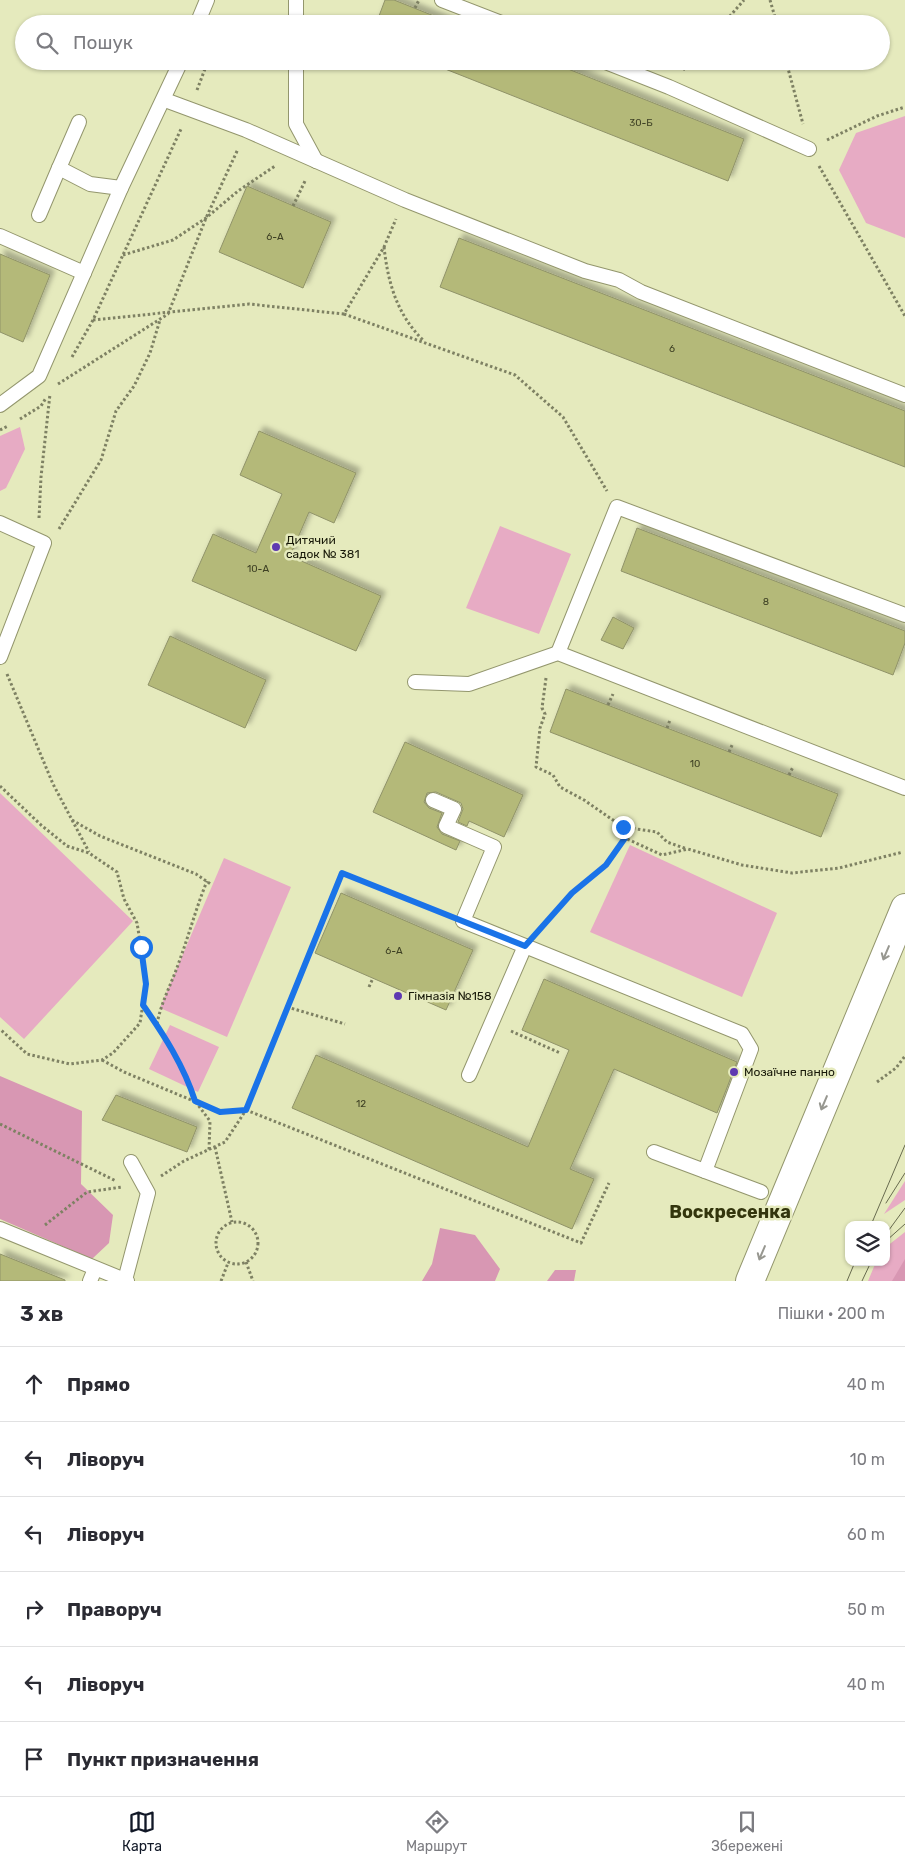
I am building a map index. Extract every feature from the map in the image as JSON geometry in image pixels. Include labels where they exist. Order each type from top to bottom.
[{"type":"street","points":[[750,1281],[905,908]]},
{"type":"lane","points":[[201,15],[207,0]]},
{"type":"lane","points":[[296,0],[296,15]]},
{"type":"lane","points":[[442,0],[481,15]]},
{"type":"lane","points":[[0,406],[39,376],[121,188],[165,100],[177,70]]},
{"type":"lane","points":[[296,70],[296,124],[316,161]]},
{"type":"lane","points":[[627,70],[669,86],[809,148]]},
{"type":"lane","points":[[165,100],[246,130],[405,200],[585,271],[619,280],[640,292],[905,395]]},
{"type":"lane","points":[[39,215],[79,122]]},
{"type":"lane","points":[[59,168],[90,184],[121,188]]},
{"type":"lane","points":[[0,236],[84,273]]},
{"type":"lane","points":[[554,655],[617,507],[905,615]]},
{"type":"lane","points":[[0,523],[41,542],[0,657]]},
{"type":"lane","points":[[415,682],[470,684],[554,655],[905,788]]},
{"type":"lane","points":[[433,800],[454,809],[446,826],[494,847],[462,921],[742,1034],[752,1049],[705,1171]]},
{"type":"lane","points":[[469,1075],[525,946]]},
{"type":"lane","points":[[654,1152],[761,1192]]},
{"type":"lane","points":[[0,1228],[93,1275],[126,1281],[148,1193],[130,1162]]},
{"type":"path","points":[[415,8],[419,0]]},
{"type":"path","points":[[731,15],[744,0]]},
{"type":"path","points":[[770,0],[774,15]]},
{"type":"path","points":[[70,360],[93,320],[190,109],[205,70]]},
{"type":"path","points":[[788,70],[809,148],[905,316]]},
{"type":"path","points":[[809,148],[876,116],[905,107]]},
{"type":"path","points":[[62,376],[57,384],[168,314],[206,218],[246,130]]},
{"type":"path","points":[[122,256],[173,240],[206,218],[238,191],[296,152]]},
{"type":"path","points":[[293,206],[316,161]]},
{"type":"path","points":[[344,314],[384,247],[405,200]]},
{"type":"path","points":[[384,247],[396,302],[411,328],[426,343]]},
{"type":"path","points":[[93,320],[168,314],[249,304],[344,314],[426,343],[515,375],[563,417],[617,507]]},
{"type":"path","points":[[41,542],[61,527],[101,460],[116,411],[134,386],[150,353],[160,319]]},
{"type":"path","points":[[41,542],[41,477],[51,392]]},
{"type":"path","points":[[554,655],[542,708],[545,714],[540,728],[536,767],[553,775],[560,787],[584,800],[623,827],[657,832],[668,842],[742,865],[792,873],[839,868],[903,852]]},
{"type":"path","points":[[0,657],[21,712],[53,784],[89,853]]},
{"type":"path","points":[[0,786],[41,825],[67,846],[89,853],[116,872],[124,899],[137,923],[146,984],[140,1023],[113,1053],[102,1060],[70,1064],[27,1054],[0,1028]]},
{"type":"path","points":[[72,820],[100,836],[196,874],[212,885]]},
{"type":"path","points":[[525,946],[572,893],[606,865],[625,838],[623,827]]},
{"type":"path","points":[[625,838],[662,855],[688,849]]},
{"type":"path","points":[[246,1110],[342,873],[462,921]]},
{"type":"path","points":[[157,1025],[160,1008],[180,961],[193,916],[207,881]]},
{"type":"path","points":[[369,987],[373,978]]},
{"type":"path","points":[[143,1005],[167,1040],[190,1085],[195,1101],[210,1121],[209,1150]]},
{"type":"path","points":[[287,1007],[345,1024]]},
{"type":"path","points":[[508,1029],[560,1053]]},
{"type":"path","points":[[877,1082],[896,1068],[905,1056]]},
{"type":"path","points":[[102,1060],[124,1072],[220,1112],[246,1110],[581,1242],[610,1183]]},
{"type":"path","points":[[0,1124],[128,1186]]},
{"type":"path","points":[[215,1147],[232,1222]]},
{"type":"path","points":[[232,1222],[248,1224],[256,1235],[257,1248],[254,1255],[246,1262],[235,1265],[228,1263],[217,1253],[215,1240],[222,1228],[232,1222]]},
{"type":"path","points":[[246,1262],[253,1281]]},
{"type":"path","points":[[221,1281],[228,1263]]},
{"type":"shaded area","points":[[905,116],[905,238],[866,223],[839,170],[856,133]]},
{"type":"shaded area","points":[[20,427],[25,449],[6,488],[0,491],[0,436]]},
{"type":"shaded area","points":[[500,526],[571,554],[539,634],[466,608]]},
{"type":"shaded area","points":[[0,793],[133,921],[24,1039],[0,1017]]},
{"type":"shaded area","points":[[630,845],[777,913],[742,997],[590,932]]},
{"type":"shaded area","points":[[224,858],[291,887],[227,1037],[160,1008]]},
{"type":"shaded area","points":[[170,1025],[219,1047],[198,1092],[149,1069]]},
{"type":"shaded area","points":[[0,1076],[82,1111],[81,1184],[113,1215],[109,1243],[92,1259],[0,1219]]},
{"type":"shaded area","points":[[905,1181],[905,1200],[884,1214]]},
{"type":"shaded area","points":[[440,1228],[475,1235],[500,1269],[495,1281],[422,1281],[432,1264]]},
{"type":"shaded area","points":[[905,1232],[905,1281],[868,1281],[874,1266],[890,1266],[890,1244]]},
{"type":"shaded area","points":[[905,1259],[905,1281],[892,1281]]},
{"type":"shaded area","points":[[555,1270],[576,1270],[574,1281],[547,1281]]},
{"type":"building","points":[[385,0],[394,0],[432,15],[379,15]]},
{"type":"building","points":[[448,70],[571,70],[744,139],[728,181]]},
{"type":"building","points":[[247,186],[331,222],[303,288],[219,252]]},
{"type":"building","points":[[459,238],[905,411],[905,467],[440,287]]},
{"type":"building","points":[[0,254],[50,275],[23,342],[0,332]]},
{"type":"building","name":"Дитячий садок № 381","points":[[259,431],[356,473],[334,523],[309,512],[290,556],[381,596],[356,651],[192,581],[213,534],[256,553],[282,494],[240,475]]},
{"type":"building","points":[[637,528],[905,631],[905,643],[893,675],[621,571]]},
{"type":"building","points":[[613,617],[634,628],[623,649],[601,640]]},
{"type":"building","points":[[170,636],[266,680],[245,728],[148,685]]},
{"type":"building","points":[[566,689],[838,794],[821,837],[550,732]]},
{"type":"building","points":[[405,742],[523,795],[504,837],[469,821],[467,826],[458,822],[463,809],[461,803],[436,792],[427,793],[424,802],[429,808],[442,813],[437,827],[442,834],[460,841],[456,850],[373,812]]},
{"type":"building","points":[[341,893],[473,950],[446,1010],[315,953]]},
{"type":"building","points":[[544,979],[737,1062],[717,1113],[614,1069],[570,1169],[594,1179],[572,1229],[292,1108],[316,1055],[528,1147],[569,1050],[522,1030]]},
{"type":"building","points":[[116,1095],[197,1127],[187,1152],[102,1120]]},
{"type":"building","points":[[0,1254],[65,1280],[65,1281],[0,1281]]},
{"type":"tram line","points":[[873,1221],[905,1145]]},
{"type":"tram line","points":[[886,1203],[905,1173]]},
{"type":"tram line","points":[[890,1229],[905,1208]]},
{"type":"tram line","points":[[890,1237],[905,1224]]},
{"type":"tram line","points":[[847,1281],[853,1266]]},
{"type":"tram line","points":[[862,1281],[869,1266]]},
{"type":"place","name":"Дитячий садок № 381","points":[[276,547]]},
{"type":"place","name":"Гімназія №158","points":[[398,996]]},
{"type":"place","name":"Мозаїчне панно","points":[[734,1072]]},
{"type":"district","name":"Воскресенка","points":[[730,1212]]},
{"type":"route","points":[[141,947],[146,984],[143,1005],[167,1040],[190,1085],[195,1101],[220,1112],[246,1110],[342,873],[525,946],[572,893],[606,865],[625,838],[623,827]]}]
